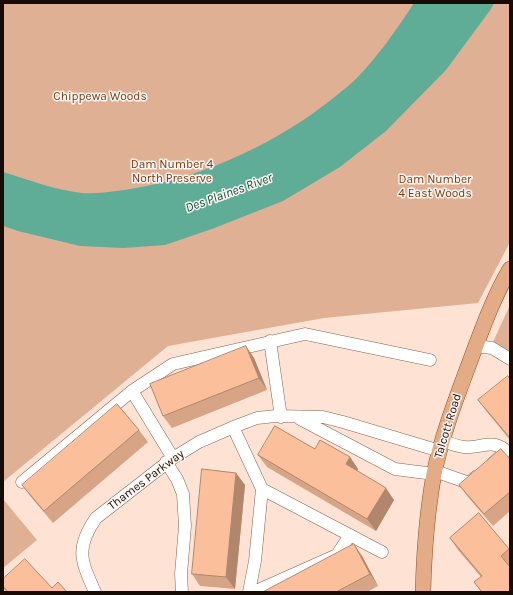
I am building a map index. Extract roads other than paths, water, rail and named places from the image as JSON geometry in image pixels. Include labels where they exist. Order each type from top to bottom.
[{"type":"main road","name":"Talcott Road","points":[[423,592],[426,540],[434,473],[441,446],[476,346],[510,269]]},
{"type":"street","points":[[22,482],[132,391],[173,364],[305,334],[430,360]]},
{"type":"street","points":[[270,341],[281,416]]},
{"type":"street","points":[[476,346],[492,348],[510,359]]},
{"type":"street","points":[[132,391],[169,460],[183,494],[185,526],[181,574],[182,592]]},
{"type":"street","name":"Thames Parkway","points":[[95,592],[86,573],[82,556],[83,545],[88,530],[96,518],[169,460],[199,442],[258,418],[281,416],[323,418],[441,446],[464,447],[488,444],[499,446],[504,449],[504,453],[470,482],[462,482],[434,473],[395,469],[296,417]]},
{"type":"street","points":[[233,427],[262,489],[255,561],[249,592]]},
{"type":"street","points":[[262,489],[382,552]]},
{"type":"street","points":[[254,592],[337,555],[350,535]]},
{"type":"water","name":"Des Plaines River","points":[[414,3],[494,3],[446,70],[386,131],[340,167],[283,201],[212,229],[165,245],[123,248],[80,246],[3,226],[3,172],[72,192],[109,192],[136,188],[189,175],[242,154],[268,141],[315,112],[355,80],[380,51]]},
{"type":"park label","name":"Chippewa Woods","points":[[100,97]]},
{"type":"park label","name":"Dam Number 4 North Preserve","points":[[172,172]]},
{"type":"park label","name":"Dam Number 4 East Woods","points":[[435,187]]}]
